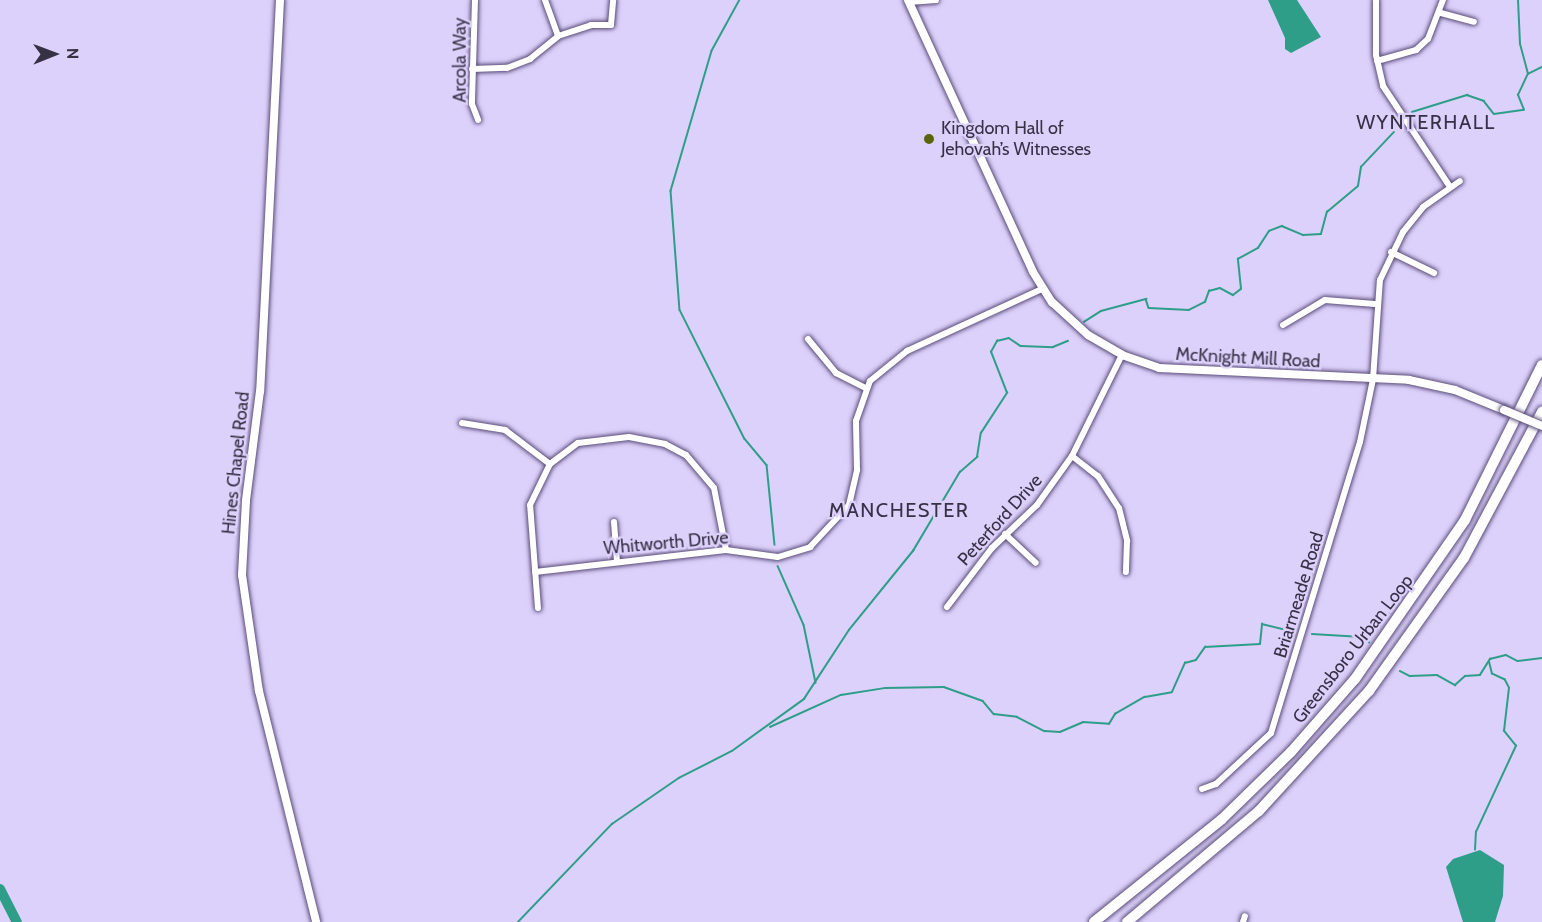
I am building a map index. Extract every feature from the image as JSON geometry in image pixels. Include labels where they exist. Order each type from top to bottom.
[{"type":"highway","name":"Greensboro Urban Loop","points":[[1094,922],[1222,819],[1291,752],[1355,679],[1413,602],[1465,520],[1542,365]]},
{"type":"highway","name":"Greensboro Urban Loop","points":[[1127,922],[1259,811],[1369,691],[1464,558],[1542,412]]},
{"type":"street","name":"Hines Chapel Road","points":[[280,0],[260,391],[243,532],[242,575],[259,691],[316,922]]},
{"type":"street","name":"Arcola Way","points":[[475,0],[472,104],[478,120]]},
{"type":"street","points":[[545,0],[558,36]]},
{"type":"street","points":[[472,69],[507,68],[530,59],[558,36],[591,25],[611,25],[613,0]]},
{"type":"street","points":[[908,1],[936,0]]},
{"type":"street","points":[[1376,0],[1377,61],[1396,111],[1450,187]]},
{"type":"street","points":[[1377,61],[1416,50],[1428,39],[1441,13],[1443,0]]},
{"type":"street","name":"McKnight Mill Road","points":[[908,1],[1042,289],[1075,326],[1122,356],[1176,371],[1373,378],[1438,386],[1542,426]]},
{"type":"street","points":[[1441,13],[1474,22]]},
{"type":"street","name":"Briarmeade Road","points":[[1202,789],[1216,784],[1271,733],[1345,500],[1373,378],[1375,304],[1391,252],[1423,207],[1460,181]]},
{"type":"street","points":[[1391,252],[1434,273]]},
{"type":"street","name":"Whitworth Drive","points":[[535,572],[726,550],[789,555],[821,540],[842,518],[854,490],[856,421],[866,388],[886,364],[907,351],[1042,289]]},
{"type":"street","points":[[1283,325],[1325,300],[1375,304]]},
{"type":"street","points":[[808,339],[836,373],[866,388]]},
{"type":"street","name":"Peterford Drive","points":[[947,607],[1005,534],[1037,505],[1072,456],[1122,356]]},
{"type":"street","points":[[462,423],[506,430],[550,464]]},
{"type":"street","points":[[538,608],[530,505],[550,464],[579,443],[598,437],[665,444],[686,455],[714,488],[726,550]]},
{"type":"street","points":[[1072,456],[1098,476],[1119,508],[1127,541],[1126,572]]},
{"type":"street","points":[[614,522],[617,562]]},
{"type":"street","points":[[1005,534],[1036,563]]},
{"type":"shaded area","points":[[1268,0],[1297,0],[1321,37],[1291,53],[1285,49],[1285,38]]},
{"type":"shaded area","points":[[1480,850],[1504,865],[1503,896],[1495,922],[1463,922],[1446,867],[1453,859]]},
{"type":"waterway","points":[[740,0],[712,51],[671,191],[680,310],[745,439],[767,465],[775,545]]},
{"type":"waterway","points":[[1412,112],[1467,95],[1484,101],[1494,114],[1524,110],[1518,95],[1528,74],[1520,44],[1518,0]]},
{"type":"waterway","points":[[1528,74],[1542,67]]},
{"type":"waterway","points":[[1084,322],[1101,311],[1146,299],[1149,308],[1189,310],[1205,302],[1209,291],[1220,288],[1233,295],[1241,289],[1238,259],[1258,248],[1269,231],[1282,226],[1303,235],[1321,234],[1327,212],[1358,186],[1361,167],[1394,132]]},
{"type":"waterway","points":[[518,922],[612,824],[679,778],[732,751],[804,699],[849,630],[913,551],[960,472],[977,457],[981,433],[1007,393],[991,352],[997,341],[1009,338],[1021,346],[1053,347],[1068,341]]},
{"type":"waterway","points":[[778,566],[804,625],[816,683]]},
{"type":"waterway","points":[[770,727],[841,695],[885,688],[944,687],[983,701],[994,714],[1017,717],[1045,731],[1060,732],[1083,722],[1109,724],[1115,714],[1145,697],[1172,692],[1185,663],[1196,660],[1205,647],[1260,644],[1262,624],[1295,632]]},
{"type":"waterway","points":[[1312,634],[1362,637],[1369,642]]},
{"type":"waterway","points":[[1400,671],[1410,676],[1437,675],[1455,685],[1465,676],[1480,675],[1490,659],[1506,655],[1518,661],[1542,658]]},
{"type":"waterway","points":[[1475,850],[1476,832],[1516,746],[1504,731],[1509,688],[1505,680],[1492,674],[1489,662]]},
{"type":"waterway","points":[[0,889],[17,922]]},
{"type":"place","name":"Kingdom Hall of Jehovah’s Witnesses","points":[[929,139]]},
{"type":"district","name":"WYNTERHALL","points":[[1426,122]]},
{"type":"district","name":"MANCHESTER","points":[[899,510]]}]
